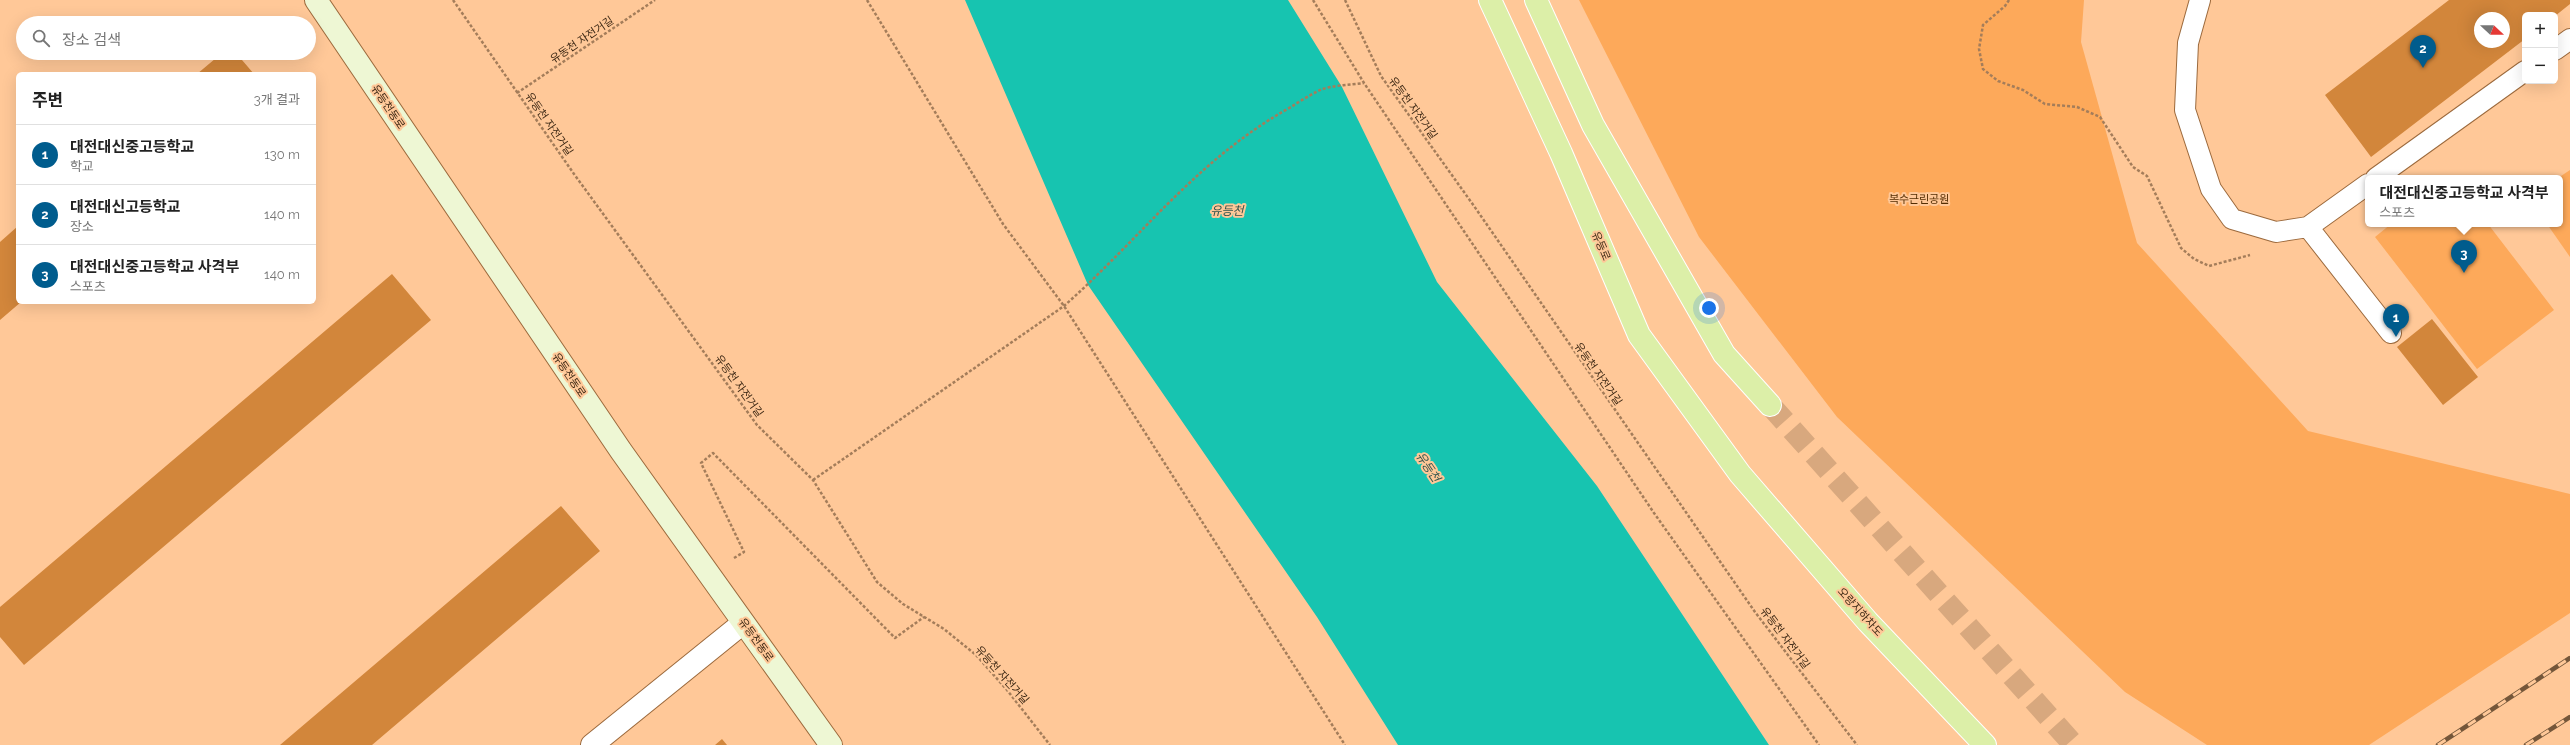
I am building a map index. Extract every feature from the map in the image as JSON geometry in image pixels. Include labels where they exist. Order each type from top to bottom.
[{"type":"main road","name":"유등천동로","points":[[316,0],[612,438],[831,745]]},
{"type":"main road","name":"유등로","points":[[1490,0],[1561,153],[1639,335],[1740,474]]},
{"type":"main road","points":[[1536,0],[1593,125],[1724,354],[1770,405]]},
{"type":"main road","name":"오량지하차도","points":[[1740,474],[1868,622],[1985,745]]},
{"type":"street","points":[[592,745],[743,623]]},
{"type":"lane","points":[[2200,0],[2188,43],[2185,110],[2211,189],[2232,219],[2276,232],[2308,227],[2365,186]]},
{"type":"lane","points":[[2558,48],[2570,39]]},
{"type":"lane","points":[[2380,175],[2522,73]]},
{"type":"lane","points":[[2308,227],[2391,333]]},
{"type":"path","name":"유등천 자전거길","points":[[453,0],[578,181],[757,425],[813,480],[877,582],[903,604],[944,629],[976,655],[1007,690],[1050,745]]},
{"type":"path","name":"유동천 자전거길","points":[[517,93],[655,0]]},
{"type":"path","points":[[867,0],[1003,224],[1064,306],[1345,745]]},
{"type":"path","points":[[1314,0],[1364,82],[1654,513],[1820,745]]},
{"type":"path","name":"유등천 자전거길","points":[[1345,0],[1381,76],[1755,612],[1857,745]]},
{"type":"path","points":[[2009,0],[2005,6],[1983,25],[1979,50],[1983,69],[1998,82],[2022,90],[2045,104],[2077,107],[2100,117],[2133,167],[2147,176],[2181,248],[2189,255],[2209,266],[2249,257],[2276,232]]},
{"type":"path","points":[[813,480],[1064,306],[1088,285],[1155,213],[1220,153],[1264,122],[1321,90],[1364,82]]},
{"type":"path","points":[[709,575],[744,552],[701,463],[713,453],[896,638],[924,616]]},
{"type":"green space","name":"복수근린공원","points":[[1579,0],[2084,0],[2081,42],[2137,243],[2308,431],[2570,494],[2570,613],[2369,745],[2207,745],[2125,692],[1837,417],[1699,237]]},
{"type":"green space","points":[[2570,170],[2570,257],[2549,227],[2563,227],[2562,175]]},
{"type":"green space","points":[[2387,227],[2490,227],[2554,310],[2477,369],[2375,237]]},
{"type":"water","name":"유등천","points":[[965,0],[1288,0],[1342,87],[1437,282],[1597,486],[1769,745],[1398,745],[1317,617],[1088,285]]},
{"type":"building","points":[[2449,0],[2570,0],[2570,4],[2558,14],[2558,12],[2522,12],[2522,41],[2371,157],[2325,95]]},
{"type":"building","points":[[214,60],[242,60],[252,72],[199,72]]},
{"type":"building","points":[[16,228],[16,304],[19,304],[0,320],[0,242]]},
{"type":"building","points":[[392,274],[431,320],[24,665],[0,637],[0,607]]},
{"type":"building","points":[[2432,319],[2478,377],[2443,405],[2397,347]]},
{"type":"building","points":[[561,506],[600,551],[372,745],[280,745]]},
{"type":"building","points":[[722,739],[727,745],[715,745]]},
{"type":"tunnel","points":[[1770,405],[2074,745]]},
{"type":"railway","points":[[2438,745],[2570,658]]},
{"type":"railway","points":[[2526,745],[2570,717]]},
{"type":"place","name":"대전대신고등학교","points":[[2423,68]]},
{"type":"place","name":"대전대신중고등학교 사격부","points":[[2464,273]]},
{"type":"place","name":"대전대신중고등학교","points":[[2396,337]]}]
